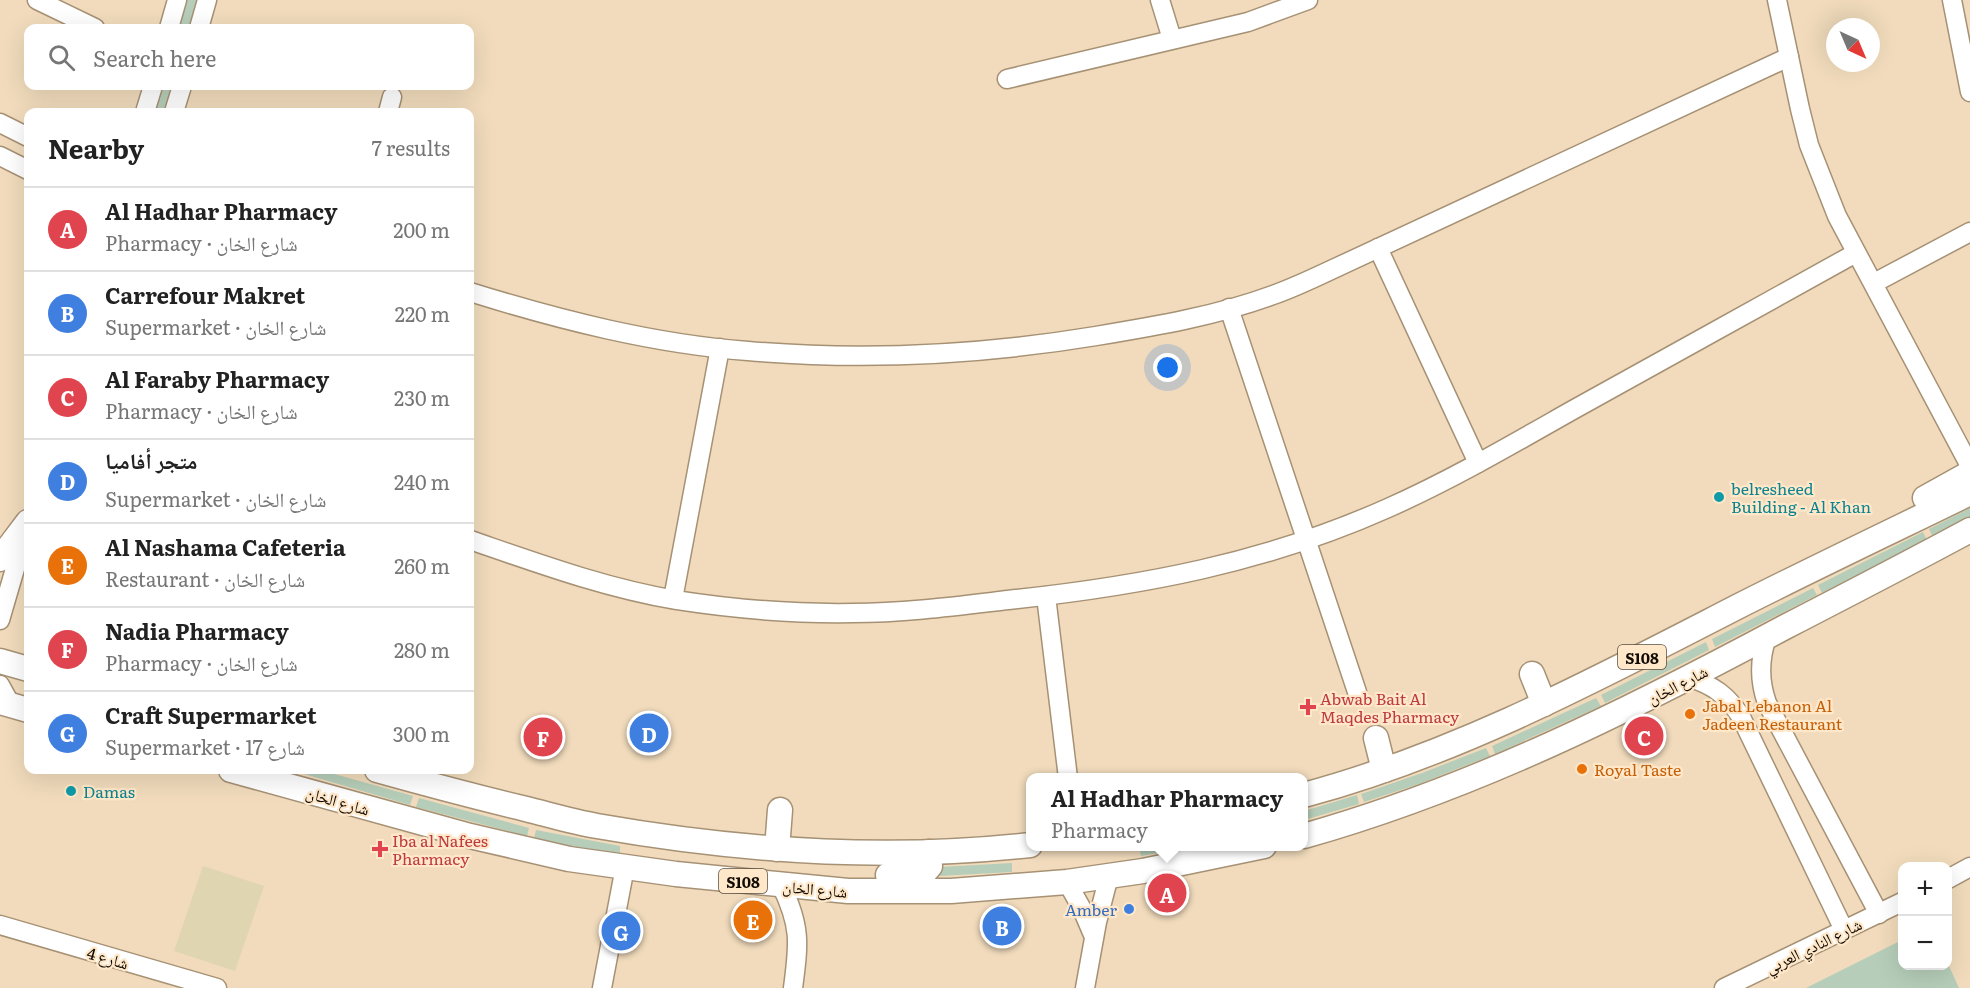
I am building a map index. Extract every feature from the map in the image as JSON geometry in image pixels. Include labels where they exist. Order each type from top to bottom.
[{"type":"main road","points":[[1802,574],[1842,545],[1970,473]]},
{"type":"main road","name":"S108","points":[[1308,794],[1384,770],[1450,745],[1544,704],[1802,574],[1970,493]]},
{"type":"main road","points":[[0,559],[24,526]]},
{"type":"main road","name":"شارع الخان","points":[[1308,835],[1410,803],[1557,743],[1690,678],[1970,530]]},
{"type":"main road","points":[[0,661],[24,668]]},
{"type":"main road","points":[[1532,674],[1544,704]]},
{"type":"main road","points":[[1376,738],[1384,770]]},
{"type":"main road","name":"شارع الخان","points":[[246,774],[502,844],[569,859],[829,890],[951,891],[1067,882],[1192,862],[1242,851]]},
{"type":"main road","name":"S108","points":[[392,774],[595,826],[699,841],[777,849],[841,852],[929,852],[1026,845]]},
{"type":"main road","points":[[777,849],[780,810]]},
{"type":"main road","points":[[829,890],[842,881],[856,876],[923,874],[930,866],[929,852]]},
{"type":"street","points":[[37,0],[87,24]]},
{"type":"street","points":[[170,24],[177,0]]},
{"type":"street","points":[[200,24],[207,0]]},
{"type":"street","points":[[1160,0],[1172,39]]},
{"type":"street","points":[[1007,79],[1248,22],[1308,0]]},
{"type":"street","points":[[1777,0],[1809,145],[1833,206],[1970,466]]},
{"type":"street","points":[[1952,0],[1970,92]]},
{"type":"street","points":[[474,293],[529,311],[612,331],[747,351],[852,356],[933,355],[1014,348],[1174,323],[1274,295],[1789,57]]},
{"type":"street","points":[[146,108],[152,90]]},
{"type":"street","points":[[175,108],[181,90]]},
{"type":"street","points":[[0,123],[24,134]]},
{"type":"street","points":[[0,156],[24,168]]},
{"type":"street","points":[[1874,283],[1970,232]]},
{"type":"street","points":[[1378,248],[1478,463]]},
{"type":"street","points":[[474,541],[613,587],[734,608],[795,612],[856,613],[1046,596],[1169,578],[1307,541],[1389,508],[1478,463],[1856,253]]},
{"type":"street","points":[[1229,308],[1357,692]]},
{"type":"street","points":[[673,599],[720,348]]},
{"type":"street","points":[[0,620],[24,535]]},
{"type":"street","points":[[1046,596],[1068,773]]},
{"type":"street","points":[[1767,637],[1760,670],[1767,703],[1879,914]]},
{"type":"street","points":[[1690,678],[1708,685],[1725,696],[1741,717],[1844,930]]},
{"type":"street","points":[[602,988],[625,867]]},
{"type":"street","points":[[1952,876],[1970,867]]},
{"type":"street","points":[[1085,988],[1094,937],[1109,876]]},
{"type":"street","points":[[1067,882],[1094,937]]},
{"type":"street","points":[[780,885],[791,906],[797,927],[798,948],[793,988]]},
{"type":"street","name":"شارع النادي العربي","points":[[1724,988],[1898,904]]},
{"type":"street","name":"شارع 4","points":[[0,925],[217,988]]},
{"type":"green space","points":[[187,0],[197,0],[190,24],[180,24]]},
{"type":"green space","points":[[161,90],[171,90],[165,108],[155,108]]},
{"type":"green space","points":[[1970,508],[1970,519],[1933,538],[1929,529]]},
{"type":"green space","points":[[1923,532],[1927,540],[1822,593],[1818,585]]},
{"type":"green space","points":[[1813,588],[1817,595],[1715,647],[1712,639]]},
{"type":"green space","points":[[1706,642],[1709,650],[1605,703],[1601,695]]},
{"type":"green space","points":[[1596,698],[1601,706],[1495,754],[1492,746]]},
{"type":"green space","points":[[1486,748],[1490,756],[1419,784],[1364,802],[1361,794]]},
{"type":"green space","points":[[304,774],[334,774],[413,796],[410,805]]},
{"type":"green space","points":[[1357,795],[1359,804],[1308,819],[1308,810]]},
{"type":"green space","points":[[419,798],[529,828],[527,836],[416,807]]},
{"type":"green space","points":[[536,830],[620,846],[620,853],[534,838]]},
{"type":"green space","points":[[1140,851],[1169,851],[1141,856]]},
{"type":"green space","points":[[1012,863],[1012,872],[940,876],[939,867]]},
{"type":"green space","points":[[1898,942],[1898,970],[1951,970],[1959,988],[1806,988]]},
{"type":"sand","points":[[203,866],[264,886],[235,971],[174,951]]},
{"type":"place","name":"belresheed Building - Al Khan","points":[[1719,497]]},
{"type":"place","name":"Abwab Bait Al Maqdes Pharmacy","points":[[1308,707]]},
{"type":"place","name":"Jabal Lebanon Al Jadeen Restaurant","points":[[1690,714]]},
{"type":"place","name":"متجر أفاميا","points":[[649,733]]},
{"type":"place","name":"Al Faraby Pharmacy","points":[[1644,736]]},
{"type":"place","name":"Nadia Pharmacy","points":[[543,737]]},
{"type":"place","name":"Royal Taste","points":[[1582,769]]},
{"type":"place","name":"Damas","points":[[71,791]]},
{"type":"place","name":"Iba al Nafees Pharmacy","points":[[380,849]]},
{"type":"place","name":"Al Hadhar Pharmacy","points":[[1167,893]]},
{"type":"place","name":"Amber","points":[[1129,909]]},
{"type":"place","name":"Al Nashama Cafeteria","points":[[753,920]]},
{"type":"place","name":"Carrefour Makret","points":[[1002,926]]},
{"type":"place","name":"Craft Supermarket","points":[[621,931]]}]
